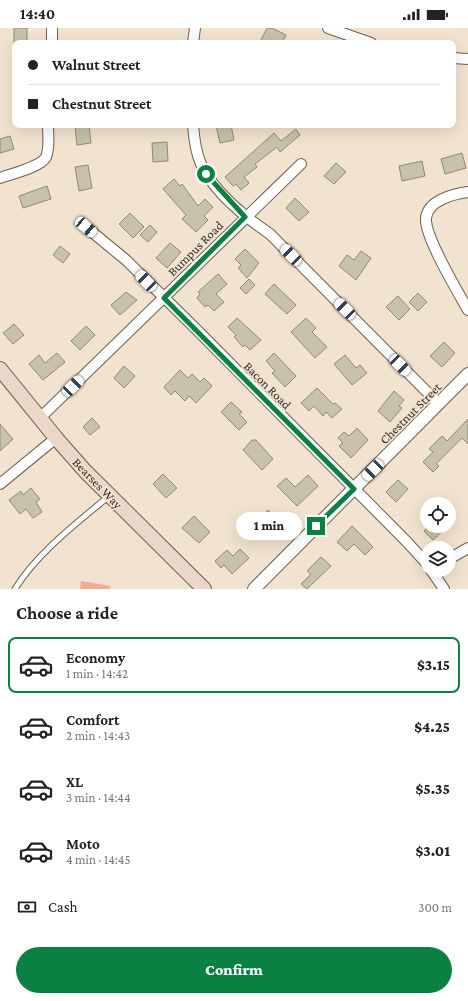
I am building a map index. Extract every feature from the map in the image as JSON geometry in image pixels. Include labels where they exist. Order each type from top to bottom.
[{"type":"main road","name":"Bearses Way","points":[[0,369],[56,438],[109,495],[200,588]]},
{"type":"street","points":[[52,28],[52,40]]},
{"type":"street","points":[[193,40],[195,28]]},
{"type":"street","points":[[328,28],[362,40]]},
{"type":"street","points":[[456,58],[468,59]]},
{"type":"street","points":[[0,178],[37,165],[44,160],[48,149],[48,128]]},
{"type":"street","points":[[194,128],[199,158],[206,174],[245,217],[270,234],[439,404]]},
{"type":"street","name":"Bumpus Road","points":[[40,418],[301,164]]},
{"type":"street","points":[[468,192],[441,200],[429,210],[426,217],[429,234],[468,310]]},
{"type":"street","name":"Bacon Road","points":[[86,227],[126,260],[420,557]]},
{"type":"street","name":"Chestnut Street","points":[[254,589],[468,374]]},
{"type":"street","points":[[0,484],[56,438]]},
{"type":"street","points":[[456,555],[468,548]]},
{"type":"street","points":[[436,577],[444,589]]},
{"type":"lane","points":[[16,589],[27,570],[109,495]]},
{"type":"shaded area","points":[[81,581],[111,586],[110,589],[80,589]]},
{"type":"building","points":[[14,28],[27,28],[27,40],[14,40]]},
{"type":"building","points":[[267,28],[272,28],[286,35],[284,40],[261,40]]},
{"type":"building","points":[[75,128],[89,128],[91,143],[77,145]]},
{"type":"building","points":[[217,128],[232,128],[234,140],[220,143]]},
{"type":"building","points":[[296,129],[300,135],[280,152],[277,147],[255,164],[257,167],[244,177],[249,183],[241,190],[236,184],[233,186],[225,177],[274,133],[281,141]]},
{"type":"building","points":[[10,136],[14,149],[0,153],[0,139]]},
{"type":"building","points":[[167,142],[168,161],[153,162],[152,143]]},
{"type":"building","points":[[462,153],[466,168],[445,174],[441,159]]},
{"type":"building","points":[[422,161],[425,176],[402,181],[399,166]]},
{"type":"building","points":[[336,163],[346,172],[334,184],[324,176]]},
{"type":"building","points":[[88,165],[92,188],[79,191],[75,167]]},
{"type":"building","points":[[174,179],[180,186],[182,184],[198,206],[205,199],[213,207],[204,216],[208,220],[196,232],[182,219],[186,215],[163,189]]},
{"type":"building","points":[[47,186],[51,199],[23,208],[19,196]]},
{"type":"building","points":[[295,198],[309,212],[299,221],[286,208]]},
{"type":"building","points":[[130,213],[144,227],[133,238],[119,224]]},
{"type":"building","points":[[150,225],[157,232],[148,242],[140,235]]},
{"type":"building","points":[[170,243],[181,252],[167,268],[156,258]]},
{"type":"building","points":[[60,246],[70,254],[63,263],[53,255]]},
{"type":"building","points":[[245,249],[259,263],[247,278],[238,268],[241,265],[235,259]]},
{"type":"building","points":[[361,251],[371,258],[356,280],[339,266],[347,255],[354,260]]},
{"type":"building","points":[[218,274],[227,284],[216,294],[224,302],[214,311],[208,305],[205,307],[197,298],[200,294],[198,292]]},
{"type":"building","points":[[249,279],[255,285],[246,294],[240,288]]},
{"type":"building","points":[[274,284],[296,305],[287,314],[265,294]]},
{"type":"building","points":[[126,292],[137,300],[120,315],[111,305]]},
{"type":"building","points":[[418,293],[427,302],[418,311],[409,302]]},
{"type":"building","points":[[398,296],[410,309],[399,320],[386,307]]},
{"type":"building","points":[[237,318],[261,340],[250,350],[245,345],[243,347],[234,337],[236,335],[228,327]]},
{"type":"building","points":[[306,318],[316,328],[312,332],[327,347],[315,358],[291,332]]},
{"type":"building","points":[[14,324],[24,335],[13,344],[3,333]]},
{"type":"building","points":[[86,326],[95,335],[80,350],[71,341]]},
{"type":"building","points":[[444,342],[455,353],[442,367],[430,356]]},
{"type":"building","points":[[57,353],[65,362],[43,380],[29,364],[39,355],[45,363]]},
{"type":"building","points":[[274,353],[296,376],[285,387],[272,373],[275,371],[266,361]]},
{"type":"building","points":[[345,355],[356,368],[360,365],[367,373],[352,385],[334,364]]},
{"type":"building","points":[[124,366],[135,376],[124,388],[114,378]]},
{"type":"building","points":[[180,370],[188,378],[192,374],[200,382],[204,378],[212,386],[196,403],[189,396],[185,401],[175,391],[171,395],[164,387]]},
{"type":"building","points":[[317,388],[333,404],[335,403],[342,409],[332,418],[326,412],[323,416],[314,406],[309,411],[301,403]]},
{"type":"building","points":[[394,391],[404,400],[399,406],[402,408],[390,422],[378,411]]},
{"type":"building","points":[[231,402],[242,412],[239,414],[247,422],[239,430],[221,412]]},
{"type":"building","points":[[92,418],[100,427],[90,435],[83,427]]},
{"type":"building","points":[[468,419],[468,444],[462,438],[436,464],[439,466],[433,472],[423,462],[433,452],[429,449],[442,436],[447,441]]},
{"type":"building","points":[[0,424],[13,439],[0,451]]},
{"type":"building","points":[[357,428],[368,440],[351,458],[339,446],[343,443],[338,438],[344,432],[349,436]]},
{"type":"building","points":[[252,440],[256,440],[273,459],[262,470],[243,450]]},
{"type":"building","points":[[163,474],[177,488],[166,498],[153,484]]},
{"type":"building","points":[[308,475],[318,486],[297,506],[277,486],[286,478],[295,487]]},
{"type":"building","points":[[398,480],[408,489],[396,502],[386,492]]},
{"type":"building","points":[[31,488],[40,499],[36,502],[42,512],[33,518],[26,509],[20,514],[9,500],[21,491],[23,495]]},
{"type":"building","points":[[268,510],[273,515],[276,512],[285,520],[270,536],[256,523]]},
{"type":"building","points":[[194,516],[210,532],[199,543],[182,528]]},
{"type":"building","points":[[248,516],[258,525],[251,532],[241,524]]},
{"type":"building","points":[[352,526],[373,547],[365,555],[354,544],[347,551],[337,542]]},
{"type":"building","points":[[426,533],[440,533],[433,540]]},
{"type":"building","points":[[240,549],[249,558],[232,574],[224,565],[221,568],[215,561],[227,550],[233,556]]},
{"type":"building","points":[[321,557],[331,566],[307,589],[301,584],[311,574],[307,571]]},
{"type":"route","points":[[206,174],[245,217],[208,252],[164,298],[354,489],[316,526]]}]
